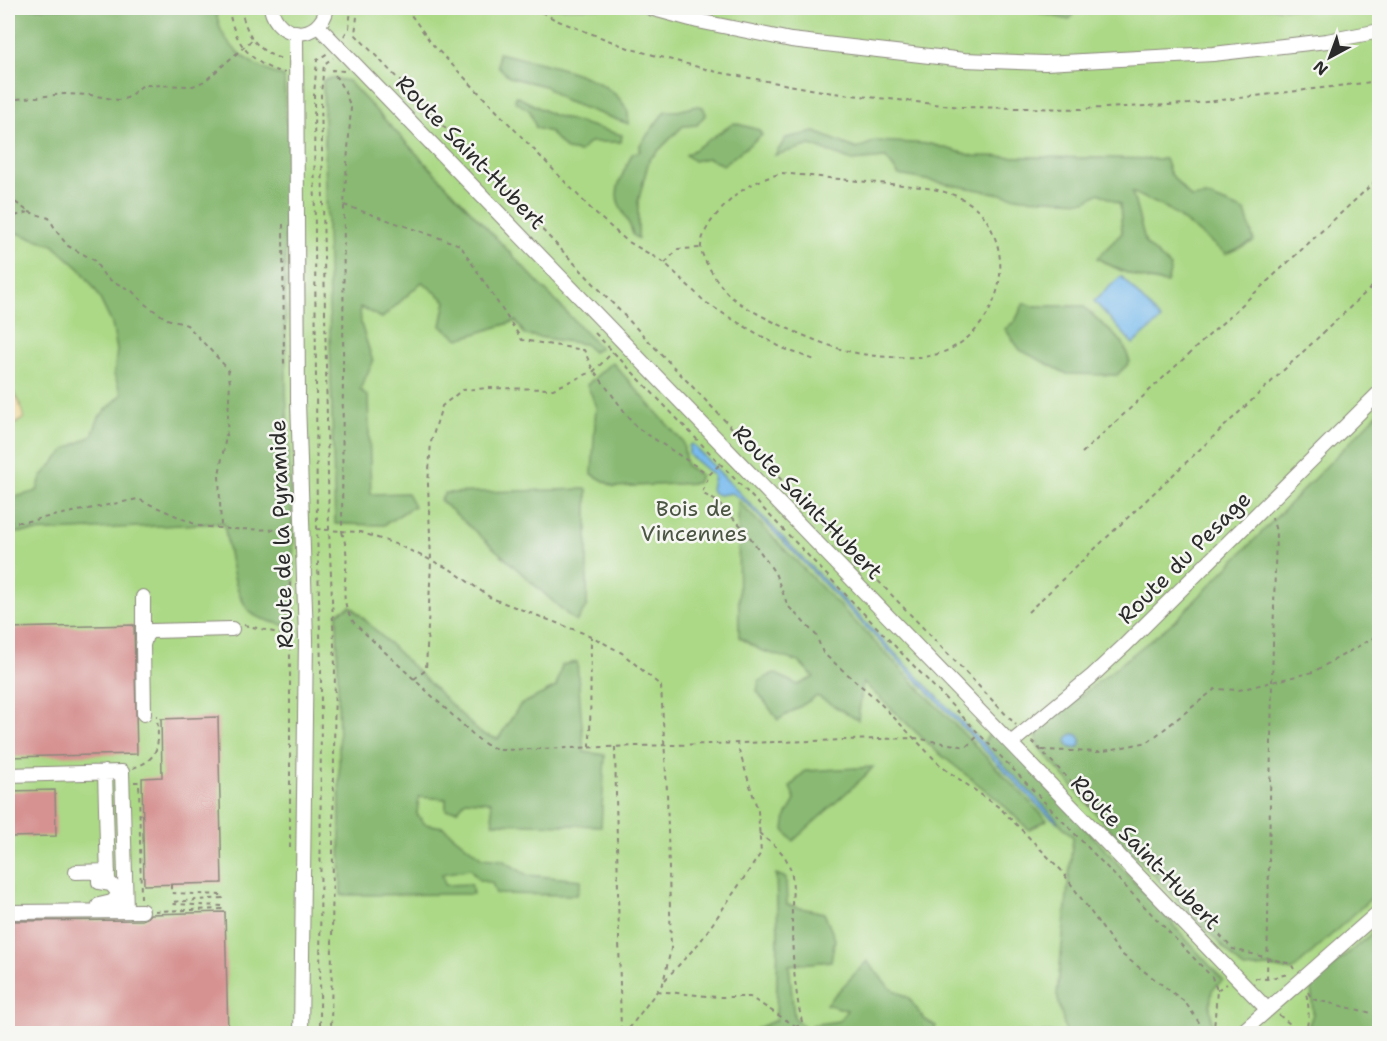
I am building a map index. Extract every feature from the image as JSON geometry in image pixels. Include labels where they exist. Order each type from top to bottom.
[{"type":"street","points":[[271,8],[282,27],[296,32],[308,31],[318,26],[327,8]]},
{"type":"street","points":[[650,8],[698,21],[791,40],[964,60],[1046,63],[1213,54],[1327,41],[1380,31]]},
{"type":"street","name":"Route Saint-Hubert","points":[[318,26],[1267,1009]]},
{"type":"street","name":"Route de la Pyramide","points":[[296,32],[298,401],[306,638],[301,1034]]},
{"type":"street","name":"Route du Pesage","points":[[1011,742],[1091,677],[1380,392]]},
{"type":"street","points":[[143,597],[144,714]]},
{"type":"street","points":[[143,640],[151,631],[232,629]]},
{"type":"street","points":[[99,904],[112,902],[117,897],[117,891],[113,885],[99,882],[99,879],[108,879],[105,772]]},
{"type":"street","points":[[8,775],[122,772],[126,910]]},
{"type":"street","points":[[76,872],[108,871]]},
{"type":"street","points":[[8,912],[142,911]]},
{"type":"street","points":[[1240,1034],[1380,911]]},
{"type":"path","points":[[229,8],[235,36],[243,49],[274,71],[286,73],[286,66]]},
{"type":"path","points":[[241,8],[243,23],[252,40],[274,57],[286,60]]},
{"type":"path","points":[[342,38],[348,28],[351,8]]},
{"type":"path","points":[[358,8],[354,35],[1233,949],[1291,964],[1312,999],[1380,1015]]},
{"type":"path","points":[[406,8],[432,44],[596,214],[627,241],[665,263],[705,302],[732,320],[782,348],[815,360]]},
{"type":"path","points":[[534,8],[556,20],[631,49],[717,72],[832,93],[962,107],[1082,109],[1189,104],[1380,81]]},
{"type":"path","points":[[8,100],[64,94],[91,95],[118,100],[127,98],[143,85],[193,86],[205,81],[252,40]]},
{"type":"path","name":"Route de la Pyramide","points":[[320,1034],[321,668],[315,529],[314,95],[317,60],[333,50]]},
{"type":"path","points":[[331,1034],[335,666],[329,530],[321,94],[324,64],[338,54]]},
{"type":"path","points":[[351,78],[343,70],[332,70],[351,108],[344,206],[342,531],[347,551],[344,584],[347,613],[356,624],[456,720],[488,746],[501,750],[915,738],[966,747],[978,735]]},
{"type":"path","points":[[782,173],[933,189],[960,198],[977,208],[990,225],[998,245],[1000,265],[998,290],[991,310],[980,327],[959,344],[933,356],[894,358],[847,351],[798,332],[759,313],[730,295],[712,272],[701,248],[709,223],[732,197],[753,182],[782,173]]},
{"type":"path","points":[[1082,453],[1380,177]]},
{"type":"path","points":[[8,197],[29,212],[49,218],[68,246],[93,260],[106,278],[132,291],[146,305],[167,319],[187,325],[228,369],[230,383],[227,431],[219,475],[221,528]]},
{"type":"path","points":[[344,206],[460,245],[522,340],[584,350],[594,371],[636,427],[709,475]]},
{"type":"path","points":[[8,218],[29,212]]},
{"type":"path","points":[[283,222],[284,370]]},
{"type":"path","points":[[665,263],[678,249],[701,248]]},
{"type":"path","points":[[1028,612],[1380,279]]},
{"type":"path","points":[[590,328],[978,735],[1212,976],[1217,990],[1214,1030],[1211,1034]]},
{"type":"path","points":[[414,679],[426,670],[431,561],[428,484],[431,442],[442,406],[462,390],[553,389],[594,371],[613,352]]},
{"type":"path","points":[[719,465],[709,475],[702,493],[716,501],[745,530],[775,573],[788,606],[816,635],[823,653],[875,698],[942,767],[1000,808],[1061,870],[1120,952],[1185,1002],[1207,1034]]},
{"type":"path","points":[[8,522],[23,522],[138,499],[199,526],[293,530]]},
{"type":"path","points":[[1267,979],[1276,531],[1268,504]]},
{"type":"path","points":[[315,529],[370,534],[398,545],[450,569],[492,598],[591,636],[622,653],[661,686],[671,948],[663,983]]},
{"type":"path","points":[[290,577],[290,850]]},
{"type":"path","points":[[232,629],[244,625],[306,638]]},
{"type":"path","points":[[1022,755],[1040,750],[1100,752],[1148,742],[1215,689],[1239,690],[1312,672],[1380,634]]},
{"type":"path","points":[[590,747],[591,636]]},
{"type":"path","points":[[626,1034],[663,983],[700,942],[761,853],[758,811],[737,744]]},
{"type":"path","points":[[615,747],[621,1034]]},
{"type":"path","points":[[122,782],[139,782],[142,911],[223,909],[223,906],[172,903]]},
{"type":"path","points":[[759,833],[785,856],[794,881],[792,936],[797,1000],[802,1022],[790,1034]]},
{"type":"path","points":[[171,884],[172,910]]},
{"type":"path","points":[[171,893],[223,895],[223,898],[172,903]]},
{"type":"path","points":[[1238,977],[1267,979],[1293,973],[1300,980],[1309,1007],[1303,1034]]},
{"type":"path","points":[[657,991],[717,997],[750,997],[797,1027]]},
{"type":"path","points":[[1267,1009],[1275,1011],[1290,1024],[1294,1034]]},
{"type":"path","points":[[1306,1026],[1338,1034]]},
{"type":"green space","name":"Bois de Vincennes","points":[[8,8],[1379,8],[1379,1033],[8,1033]]},
{"type":"green space","points":[[8,8],[215,8],[221,30],[240,54],[266,70],[284,77],[286,120],[290,133],[285,240],[286,391],[295,628],[258,617],[247,608],[241,598],[233,573],[224,523],[8,533],[8,499],[37,491],[41,477],[66,449],[92,436],[99,417],[122,394],[114,375],[117,350],[112,324],[96,291],[81,270],[53,245],[8,230]]},
{"type":"green space","points":[[1020,8],[1077,8],[1069,20]]},
{"type":"green space","points":[[498,53],[570,71],[605,87],[618,97],[627,110],[629,124],[565,101],[545,86],[509,77],[498,66]]},
{"type":"green space","points":[[331,78],[348,81],[600,348],[593,352],[584,344],[525,335],[516,321],[459,339],[441,326],[446,301],[422,282],[382,318],[360,307],[361,324],[373,362],[360,389],[368,397],[371,494],[407,493],[414,506],[384,525],[335,524],[323,81]]},
{"type":"green space","points":[[516,96],[553,115],[622,135],[621,142],[590,142],[580,152],[566,150],[550,132],[536,128],[530,111],[515,101]]},
{"type":"green space","points":[[697,106],[703,107],[706,114],[697,125],[683,126],[649,160],[638,202],[638,239],[633,235],[617,198],[623,172],[632,154],[640,151],[640,145],[665,111],[678,111]]},
{"type":"green space","points":[[734,123],[759,130],[762,135],[723,165],[708,158],[694,161],[686,155]]},
{"type":"green space","points":[[815,132],[857,149],[875,141],[931,144],[974,156],[1165,159],[1170,173],[1191,198],[1207,196],[1245,211],[1254,241],[1226,254],[1168,209],[1132,192],[1146,244],[1171,267],[1167,283],[1148,280],[1122,271],[1097,258],[1122,233],[1120,204],[1099,193],[1086,201],[1022,198],[899,175],[886,158],[852,161],[811,145],[775,155],[786,138]]},
{"type":"green space","points":[[1024,303],[1032,306],[1083,306],[1123,343],[1130,362],[1117,375],[1067,374],[1020,350],[1005,329],[1015,321]]},
{"type":"green space","points":[[612,362],[683,442],[686,465],[700,475],[697,483],[614,487],[592,474],[596,405],[587,385]]},
{"type":"green space","points":[[1379,412],[1379,891],[1292,971],[1269,967],[1244,969],[1105,824],[1037,745],[1037,727],[1073,702],[1177,619]]},
{"type":"green space","points":[[587,489],[587,605],[576,622],[440,500],[445,493]]},
{"type":"green space","points":[[738,501],[1047,820],[1029,830],[998,800],[936,751],[863,682],[858,720],[817,696],[778,720],[757,691],[759,681],[774,673],[798,685],[814,677],[799,662],[760,650],[739,637]]},
{"type":"green space","points":[[351,606],[480,733],[498,739],[520,705],[556,687],[562,665],[577,662],[584,752],[605,755],[601,826],[493,823],[491,802],[466,800],[458,810],[446,810],[446,799],[419,797],[417,814],[425,824],[443,827],[482,858],[502,860],[527,875],[581,880],[577,895],[496,894],[492,883],[479,880],[470,869],[442,874],[445,885],[471,884],[473,894],[341,895],[337,613]]},
{"type":"green space","points":[[994,727],[1223,980],[1212,990],[1210,1007],[1213,1033],[1066,1033],[1057,995],[1073,837],[982,745]]},
{"type":"green space","points":[[873,767],[793,841],[784,830],[786,816],[795,800],[790,787],[805,771]]},
{"type":"green space","points":[[776,874],[786,878],[787,905],[824,913],[835,939],[831,961],[789,965],[794,1017],[807,1030],[812,1025],[839,1021],[847,1010],[826,1004],[867,961],[889,987],[909,998],[924,1019],[936,1026],[932,1033],[753,1033],[756,1029],[776,1020],[778,935]]},
{"type":"green space","points":[[1379,927],[1379,1033],[1306,1033],[1313,1014],[1311,985]]},
{"type":"sand","points":[[8,384],[19,401],[24,418],[8,429]]},
{"type":"water","points":[[1121,276],[1161,320],[1133,344],[1094,301]]},
{"type":"water","points":[[692,444],[1057,822],[1043,811],[746,503],[732,493],[719,495],[713,493],[711,489],[714,476],[689,455],[689,446]]},
{"type":"water","points":[[1074,734],[1079,736],[1081,741],[1079,746],[1074,748],[1069,746],[1067,741],[1069,736]]},
{"type":"building","points":[[134,625],[137,754],[8,757],[8,628]]},
{"type":"building","points":[[218,717],[222,883],[144,885],[142,778],[162,777],[161,719]]},
{"type":"building","points":[[55,790],[56,836],[8,837],[8,791]]},
{"type":"building","points":[[225,912],[228,1034],[8,1034],[8,921],[142,920],[150,914]]}]
